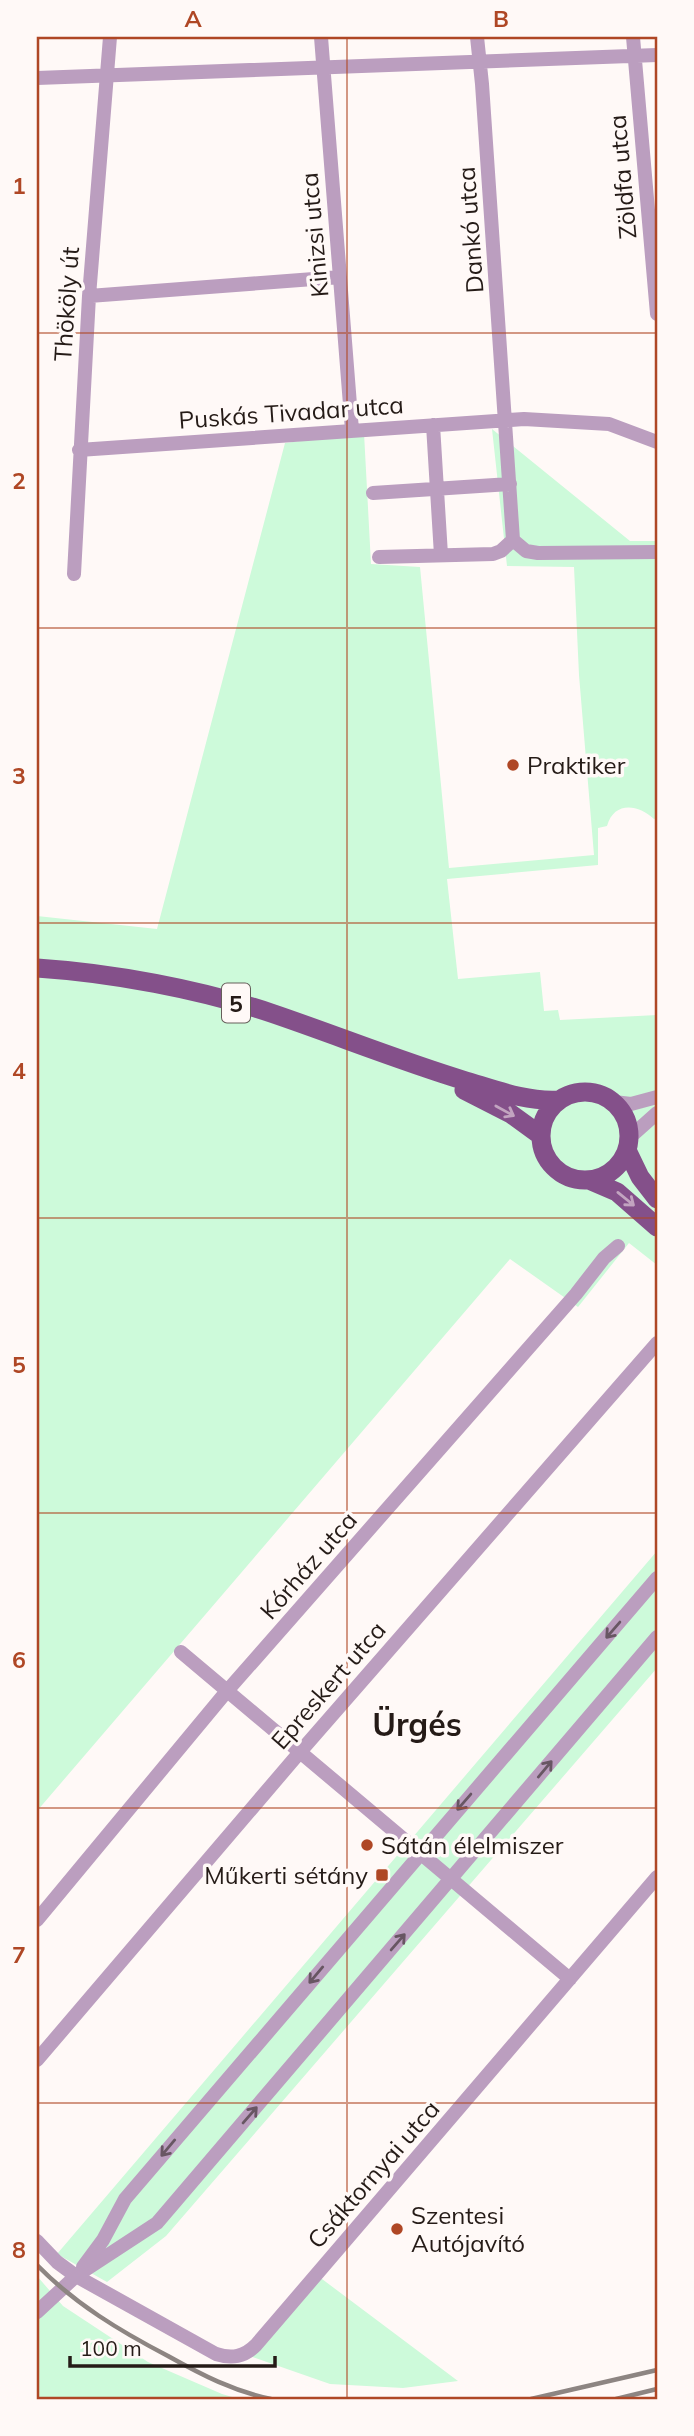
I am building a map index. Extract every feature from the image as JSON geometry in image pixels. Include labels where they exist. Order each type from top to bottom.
[{"type":"main road","name":"5","points":[[39,968],[105,976],[223,999],[423,1068],[532,1100],[559,1100],[569,1094],[587,1091],[603,1095],[614,1102]]},
{"type":"main road","name":"5","points":[[423,1068],[511,1114],[540,1135]]},
{"type":"main road","points":[[559,1100],[545,1115],[540,1135],[546,1157],[556,1169],[570,1178],[589,1180],[617,1192],[657,1227]]},
{"type":"main road","points":[[614,1102],[626,1118],[628,1144],[640,1177],[657,1199]]},
{"type":"main road","points":[[589,1180],[613,1171],[621,1161],[628,1144]]},
{"type":"street","name":"Thököly út","points":[[74,574],[89,296],[110,37]]},
{"type":"street","name":"Kinizsi utca","points":[[321,37],[352,430]]},
{"type":"street","name":"Dankó utca","points":[[477,37],[513,540]]},
{"type":"street","name":"Zöldfa utca","points":[[633,37],[657,314]]},
{"type":"street","points":[[37,78],[657,55]]},
{"type":"street","points":[[89,296],[340,277]]},
{"type":"street","name":"Puskás Tivadar utca","points":[[79,450],[524,419],[609,424],[657,442]]},
{"type":"street","points":[[433,425],[441,555]]},
{"type":"street","points":[[373,492],[510,484]]},
{"type":"street","points":[[379,557],[493,554],[501,551],[513,540],[526,551],[538,554],[657,552]]},
{"type":"street","points":[[614,1102],[631,1104],[657,1097]]},
{"type":"street","points":[[628,1144],[647,1120],[657,1113]]},
{"type":"street","name":"Kórház utca","points":[[37,1920],[228,1691],[567,1305],[604,1258],[618,1246]]},
{"type":"street","name":"Epreskert utca","points":[[37,2060],[300,1752],[657,1343]]},
{"type":"street","points":[[37,2312],[76,2276],[103,2240],[125,2199],[657,1578]]},
{"type":"street","points":[[76,2276],[157,2223],[657,1637]]},
{"type":"street","points":[[181,1652],[570,1979]]},
{"type":"street","name":"Csáktornyai utca","points":[[76,2276],[216,2354],[231,2357],[244,2355],[657,1877]]},
{"type":"street","points":[[117,2215],[117,2224],[122,2232],[129,2236],[140,2236]]},
{"type":"street","points":[[37,2241],[57,2262],[76,2276]]},
{"type":"green space","points":[[492,429],[630,541],[657,541],[657,818],[654,819],[634,808],[615,812],[607,826],[598,828],[598,865],[447,879],[458,979],[540,972],[544,1011],[558,1010],[560,1020],[657,1015],[657,1265],[629,1243],[578,1307],[510,1259],[37,1811],[37,916],[157,929],[285,443],[364,433],[371,564],[420,567],[449,868],[594,855],[579,675],[574,567],[507,566]]},
{"type":"green space","points":[[657,1551],[657,1668],[166,2236],[107,2282],[57,2254]]},
{"type":"green space","points":[[37,2276],[63,2306],[148,2362],[239,2399],[37,2399]]},
{"type":"green space","points":[[318,2276],[458,2381],[403,2388],[330,2384],[244,2354]]},
{"type":"railway","points":[[37,2265],[82,2304],[133,2337],[218,2382],[271,2399]]},
{"type":"railway","points":[[531,2399],[657,2370]]},
{"type":"railway","points":[[616,2399],[657,2389]]},
{"type":"place","name":"Praktiker","points":[[513,765]]},
{"type":"place","name":"Sátán élelmiszer","points":[[367,1845]]},
{"type":"place","name":"Műkerti sétány","points":[[382,1875]]},
{"type":"place","name":"Szentesi Autójavító","points":[[397,2229]]},
{"type":"district","name":"Ürgés","points":[[417,1724]]}]
